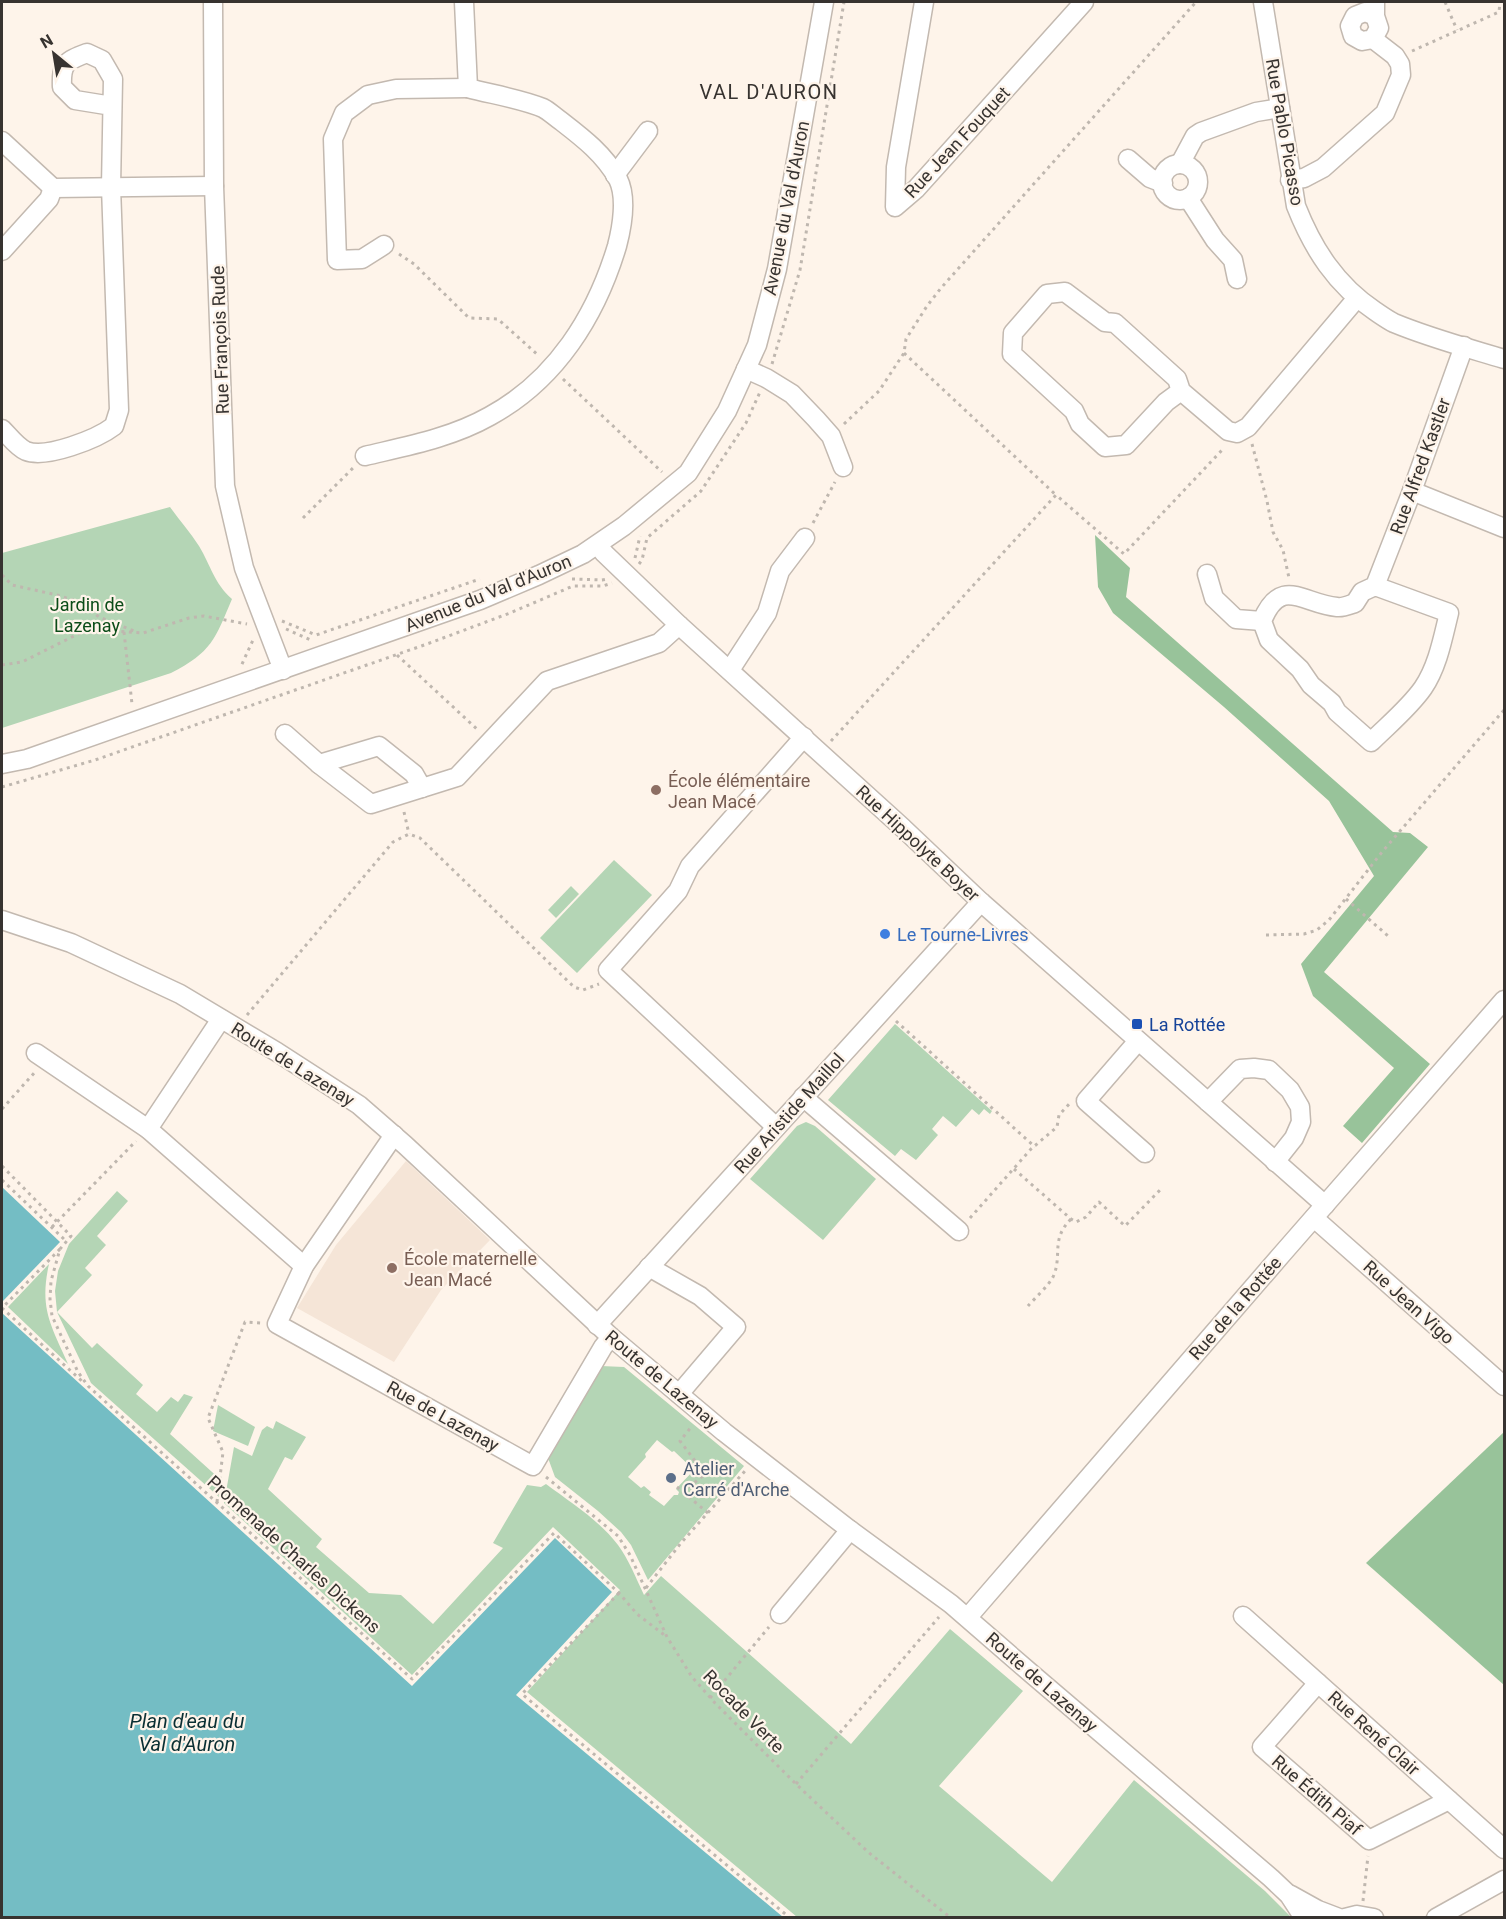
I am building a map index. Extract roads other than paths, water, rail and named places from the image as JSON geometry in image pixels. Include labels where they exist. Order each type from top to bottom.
[{"type":"street","name":"Rue François Rude","points":[[213,2],[214,186],[225,486],[243,568],[286,677]]},
{"type":"street","points":[[464,2],[468,88]]},
{"type":"street","name":"Avenue du Val d'Auron","points":[[2,764],[27,759],[286,677],[539,575],[598,545],[688,473],[727,411],[757,345],[777,269],[824,2]]},
{"type":"street","name":"Rue Jean Fouquet","points":[[924,2],[897,167],[895,207],[916,189],[1084,2]]},
{"type":"street","name":"Rue Pablo Picasso","points":[[1263,2],[1296,206],[1304,228],[1324,263],[1337,280],[1357,298],[1393,323],[1504,359]]},
{"type":"street","points":[[1375,9],[1379,28],[1373,39],[1362,41],[1353,36],[1350,26],[1355,16],[1375,9]]},
{"type":"street","points":[[1290,180],[1304,178],[1323,168],[1385,113],[1401,75],[1400,64],[1373,39]]},
{"type":"street","points":[[365,456],[443,437],[490,416],[531,388],[552,368],[578,335],[610,270],[622,229],[623,204],[619,182],[608,163],[592,146],[544,108],[468,88],[396,89],[368,95],[344,113],[333,139],[337,260],[362,259],[384,245]]},
{"type":"street","points":[[2,429],[23,450],[38,455],[93,440],[114,426],[119,410],[111,187],[112,106]]},
{"type":"street","points":[[1180,164],[1195,136],[1201,132],[1256,112],[1280,108]]},
{"type":"street","points":[[615,175],[648,130]]},
{"type":"street","points":[[2,141],[53,188],[214,186]]},
{"type":"street","points":[[1128,159],[1150,178],[1163,183]]},
{"type":"street","points":[[1180,164],[1191,168],[1198,178],[1196,190],[1188,198],[1176,199],[1171,197],[1163,183],[1166,172],[1180,164]]},
{"type":"street","points":[[2,251],[49,199],[53,188]]},
{"type":"street","points":[[1188,198],[1215,240],[1233,260],[1237,279]]},
{"type":"street","points":[[1182,391],[1166,402],[1126,445],[1105,447],[1080,424],[1074,411],[1012,354],[1013,333],[1047,294],[1065,291],[1105,322],[1115,322],[1177,380],[1182,391],[1228,431],[1242,430],[1357,298]]},
{"type":"street","name":"Rue Alfred Kastler","points":[[1375,586],[1464,346]]},
{"type":"street","points":[[746,369],[792,394],[831,436],[843,467]]},
{"type":"street","points":[[1412,491],[1504,528]]},
{"type":"street","points":[[730,670],[767,613],[780,571],[805,538]]},
{"type":"street","name":"Rue Hippolyte Boyer","points":[[598,545],[679,625],[804,737],[981,902],[1275,1162],[1320,1211]]},
{"type":"street","points":[[1207,574],[1214,598],[1236,619],[1262,621]]},
{"type":"street","points":[[1375,586],[1449,613],[1440,651],[1424,687],[1371,742],[1337,712],[1332,703],[1311,685],[1300,669],[1269,640],[1262,621],[1269,606],[1278,597],[1292,595],[1338,608],[1355,603],[1362,592],[1375,586]]},
{"type":"street","points":[[285,734],[319,764],[371,804],[457,777],[547,681],[659,643],[679,625]]},
{"type":"street","points":[[776,1127],[608,970],[678,891],[690,866],[804,737]]},
{"type":"street","points":[[319,764],[379,746],[414,774],[422,788]]},
{"type":"street","name":"Rue Aristide Maillol","points":[[597,1325],[981,902]]},
{"type":"street","name":"Route de Lazenay","points":[[2,920],[71,943],[180,994],[277,1052],[359,1105],[597,1325],[679,1394],[850,1530],[968,1617],[1289,1895],[1318,1910],[1339,1917]]},
{"type":"street","name":"Rue de la Rottée","points":[[968,1617],[1504,1000]]},
{"type":"street","points":[[148,1129],[228,1023]]},
{"type":"street","points":[[1138,1041],[1086,1101],[1145,1153]]},
{"type":"street","points":[[41,1057],[148,1129],[304,1266],[394,1135]]},
{"type":"street","points":[[1208,1102],[1240,1069],[1269,1070],[1290,1090],[1300,1107],[1301,1122],[1294,1138],[1275,1162]]},
{"type":"street","points":[[803,1097],[959,1231]]},
{"type":"street","name":"Rue Jean Vigo","points":[[1320,1211],[1504,1386]]},
{"type":"street","name":"Rue de Lazenay","points":[[304,1266],[277,1324],[532,1466],[611,1337]]},
{"type":"street","points":[[649,1267],[700,1296],[736,1327],[679,1394]]},
{"type":"street","points":[[780,1614],[850,1530]]},
{"type":"street","name":"Rue René Clair","points":[[1243,1616],[1504,1849]]},
{"type":"street","name":"Rue Édith Piaf","points":[[1318,1683],[1262,1747],[1369,1840],[1449,1800]]},
{"type":"street","points":[[1436,1917],[1504,1880]]},
{"type":"street","name":"Route de Lazenay","points":[[1289,1895],[1304,1917]]},
{"type":"water","points":[[2,1187],[60,1242],[2,1302]]},
{"type":"water","name":"Plan d'eau du Val d'Auron","points":[[2,1313],[412,1686],[555,1538],[612,1592],[516,1695],[783,1917],[2,1917]]},
{"type":"place","name":"École élémentaire Jean Macé","points":[[656,790]]},
{"type":"place","name":"Le Tourne-Livres","points":[[885,934]]},
{"type":"place","name":"La Rottée","points":[[1137,1024]]},
{"type":"place","name":"École maternelle Jean Macé","points":[[392,1268]]},
{"type":"place","name":"Atelier Carré d'Arche","points":[[671,1478]]},
{"type":"district","name":"VAL D'AURON","points":[[769,92]]},
{"type":"park label","name":"Jardin de Lazenay","points":[[87,614]]}]
